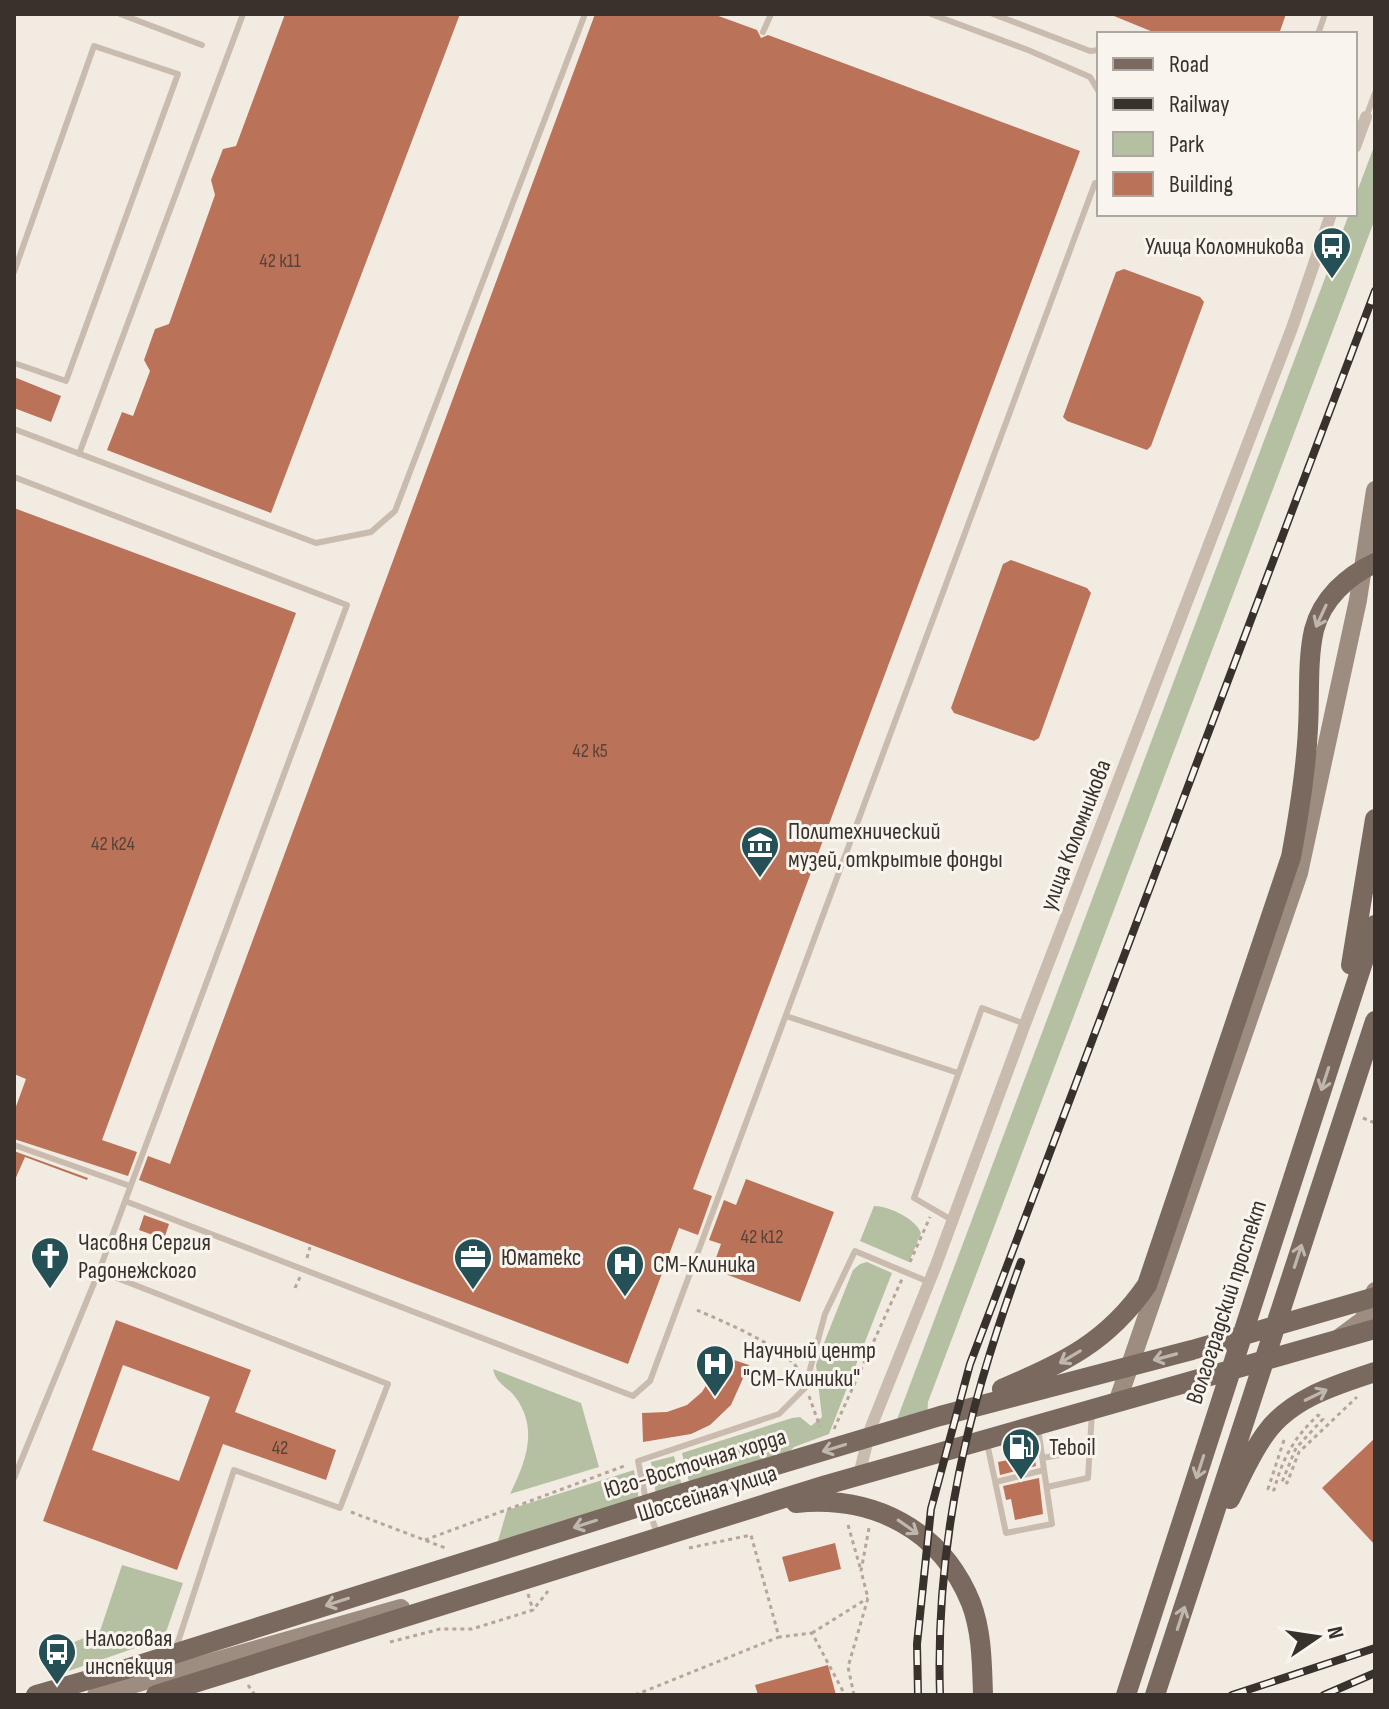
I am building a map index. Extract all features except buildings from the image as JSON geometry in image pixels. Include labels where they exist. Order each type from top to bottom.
[{"type":"main road","points":[[1119,1397],[1299,873],[1358,600],[1375,490]]},
{"type":"main road","points":[[940,1416],[1049,1369],[1078,1353],[1127,1314],[1147,1285],[1291,857],[1303,791],[1314,630],[1338,588],[1375,563]]},
{"type":"main road","points":[[1336,1046],[1367,880],[1375,819]]},
{"type":"main road","name":"Волгоградский проспект","points":[[1126,1695],[1375,925]]},
{"type":"main road","points":[[1156,1693],[1375,1021]]},
{"type":"main road","points":[[1330,1158],[1375,1064]]},
{"type":"main road","name":"Шоссейная улица","points":[[96,1695],[860,1471],[1119,1397],[1332,1341],[1363,1320],[1375,1291]]},
{"type":"main road","name":"Юго-Восточная хорда","points":[[36,1695],[940,1416],[1192,1350],[1375,1297]]},
{"type":"main road","points":[[156,1695],[753,1508],[1375,1329]]},
{"type":"main road","points":[[1199,1560],[1281,1416],[1308,1398],[1375,1372]]},
{"type":"main road","points":[[753,1508],[821,1501],[847,1503],[873,1508],[896,1518],[920,1535],[941,1555],[971,1603],[978,1630],[983,1695]]},
{"type":"street","points":[[1357,142],[1366,117]]},
{"type":"street","name":"улица Коломникова","points":[[860,1471],[871,1427],[953,1220],[1292,328],[1330,216]]},
{"type":"lane","points":[[120,14],[202,45]]},
{"type":"lane","points":[[79,454],[243,14]]},
{"type":"lane","points":[[14,429],[316,543],[371,532],[395,511],[585,14]]},
{"type":"lane","points":[[763,32],[771,14]]},
{"type":"lane","points":[[931,14],[1090,77],[1097,89]]},
{"type":"lane","points":[[993,14],[1090,51],[1097,50]]},
{"type":"lane","points":[[14,272],[94,46],[178,74],[66,381],[14,363]]},
{"type":"lane","points":[[1366,117],[1375,93]]},
{"type":"lane","points":[[125,1201],[633,1396],[650,1381],[1095,183]]},
{"type":"lane","points":[[14,477],[347,605],[99,1271],[14,1478]]},
{"type":"lane","points":[[953,1220],[914,1198],[958,1073],[982,1008],[1025,1024]]},
{"type":"lane","points":[[786,1016],[958,1073]]},
{"type":"lane","points":[[14,1145],[130,1186]]},
{"type":"lane","points":[[657,1533],[647,1505],[638,1461],[779,1414],[805,1388],[825,1314],[855,1251],[929,1282]]},
{"type":"lane","points":[[99,1271],[388,1384],[340,1508],[234,1470],[167,1676]]},
{"type":"lane","points":[[1047,1487],[1088,1478],[1092,1405]]},
{"type":"lane","points":[[980,1437],[996,1482],[1006,1533],[1052,1524],[1037,1421]]},
{"type":"lane","points":[[1043,1458],[1090,1449]]},
{"type":"lane","points":[[996,1482],[1044,1470]]},
{"type":"path","points":[[1363,1118],[1375,1123]]},
{"type":"path","points":[[831,1435],[933,1209]]},
{"type":"path","points":[[697,1310],[739,1329],[786,1356],[798,1368],[820,1427]]},
{"type":"path","points":[[1271,1435],[1284,1440],[1268,1489],[1274,1490],[1281,1467],[1297,1435],[1318,1415],[1323,1419],[1296,1448],[1282,1482],[1287,1483],[1299,1452],[1362,1392]]},
{"type":"path","points":[[425,1540],[638,1461]]},
{"type":"path","points":[[848,1525],[868,1598],[848,1667],[854,1695]]},
{"type":"path","points":[[861,1571],[869,1527]]},
{"type":"path","points":[[689,1548],[751,1535],[779,1637]]},
{"type":"path","points":[[386,1642],[440,1629],[472,1629],[503,1620],[533,1610],[546,1592],[560,1587]]},
{"type":"path","points":[[635,1695],[779,1637],[812,1633],[868,1598]]},
{"type":"path","points":[[812,1633],[845,1695]]},
{"type":"green space","points":[[1375,144],[1375,219],[928,1402],[927,1418],[896,1422],[1348,216],[1357,216],[1357,192]]},
{"type":"green space","points":[[874,1206],[901,1214],[918,1228],[921,1233],[909,1262],[860,1241]]},
{"type":"green space","points":[[867,1262],[892,1273],[829,1434],[794,1447],[789,1452],[689,1482],[682,1453],[792,1418],[800,1417],[811,1426],[822,1417],[816,1365],[853,1270]]},
{"type":"green space","points":[[493,1369],[581,1403],[599,1467],[510,1494],[525,1458],[527,1422],[516,1398],[499,1382]]},
{"type":"green space","points":[[674,1456],[682,1486],[656,1495],[651,1462]]},
{"type":"green space","points":[[634,1470],[639,1500],[498,1541],[507,1510]]},
{"type":"green space","points":[[122,1565],[183,1583],[164,1638],[57,1675],[51,1652],[100,1631]]},
{"type":"railway","points":[[918,1695],[917,1644],[931,1509],[970,1364],[1375,291]]},
{"type":"railway","points":[[940,1695],[940,1638],[949,1528],[985,1369],[1021,1262]]},
{"type":"railway","points":[[1232,1695],[1375,1648]]},
{"type":"railway","points":[[1324,1695],[1375,1673]]},
{"type":"place","name":"Улица Коломникова","points":[[1332,280]]},
{"type":"place","name":"Политехнический музей, открытые фонды","points":[[760,879]]},
{"type":"place","name":"Часовня Сергия Радонежского","points":[[50,1290]]},
{"type":"place","name":"Юматекс","points":[[473,1291]]},
{"type":"place","name":"СМ-Клиника","points":[[625,1298]]},
{"type":"place","name":"Научный центр \"СМ-Клиники\"","points":[[715,1398]]},
{"type":"place","name":"Teboil","points":[[1021,1481]]},
{"type":"place","name":"Налоговая инспекция","points":[[57,1686]]}]
